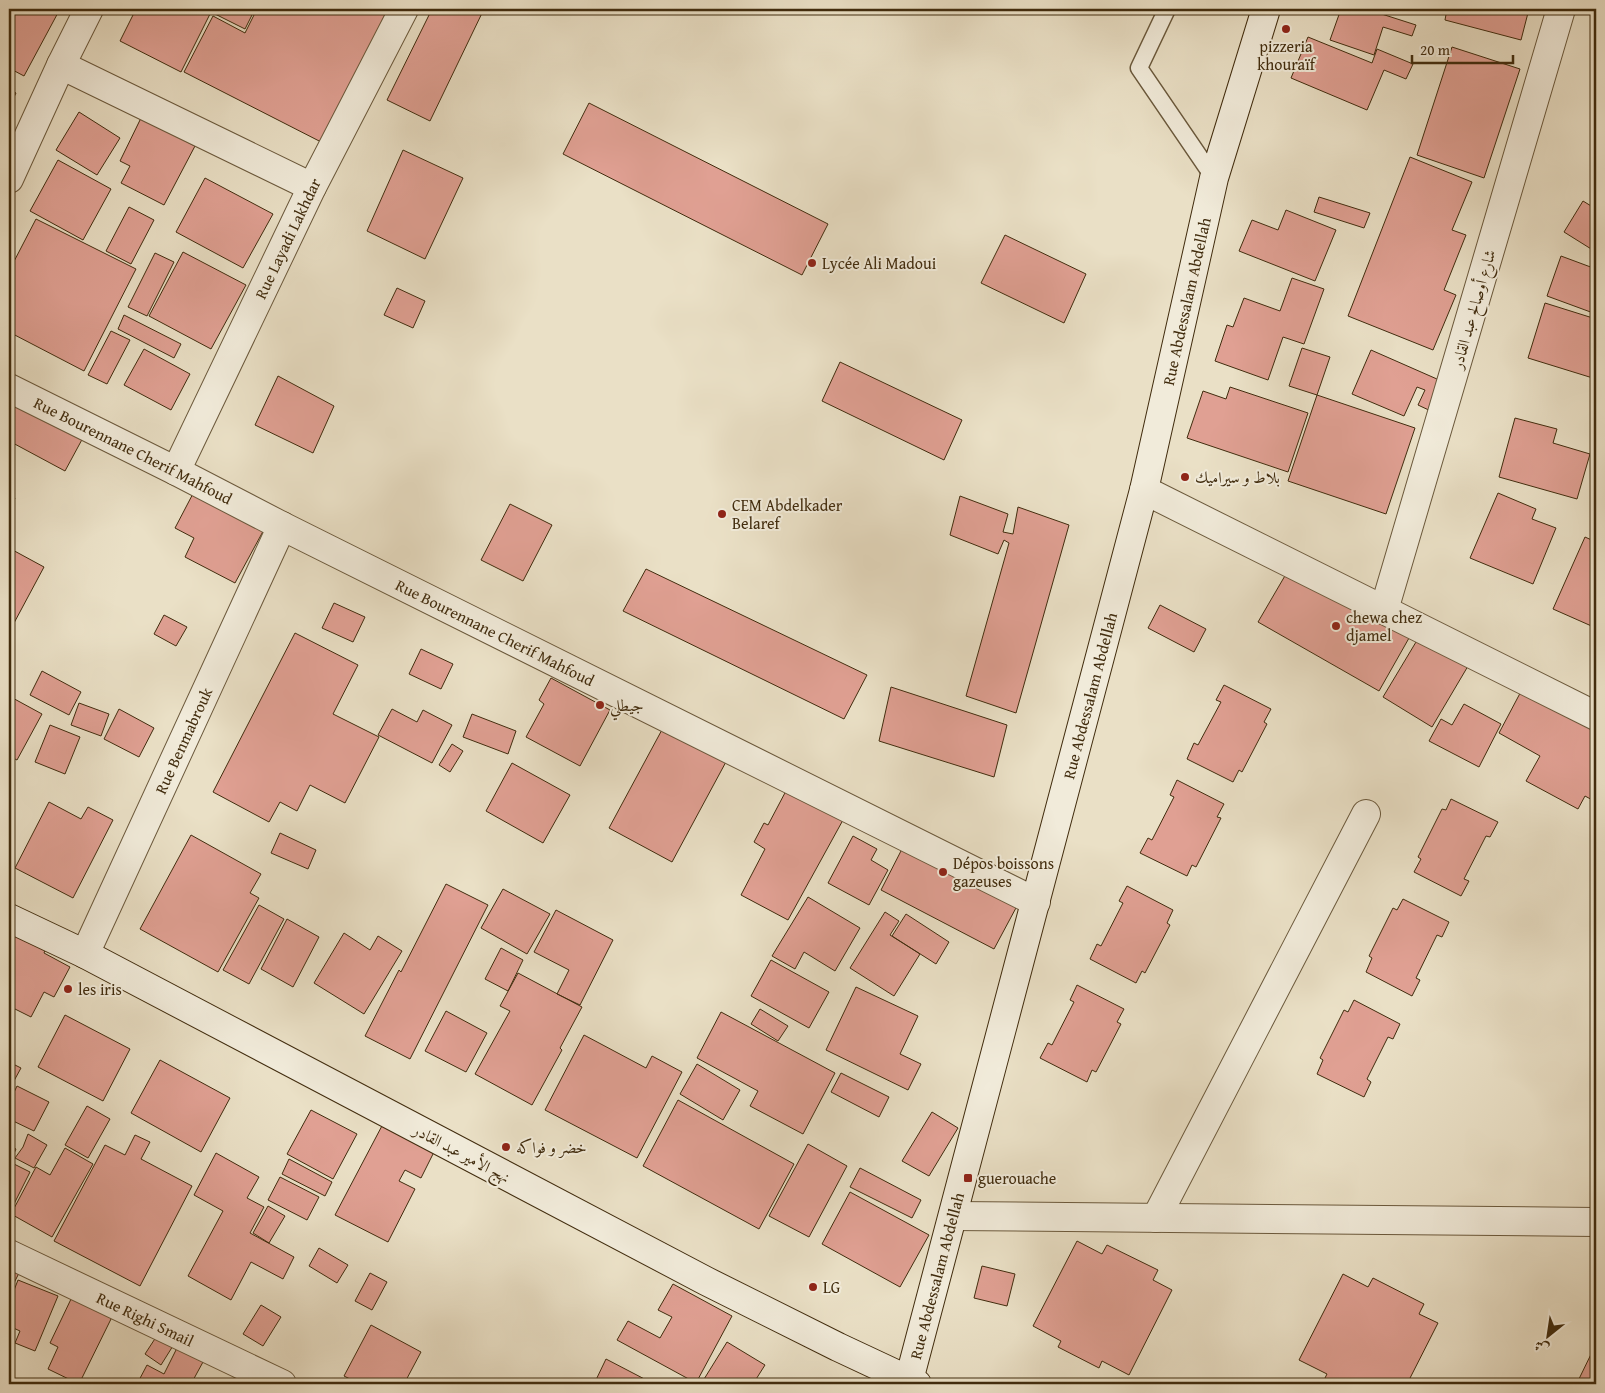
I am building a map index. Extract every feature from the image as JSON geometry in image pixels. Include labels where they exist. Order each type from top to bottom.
[{"type":"street","points":[[9,178],[89,9]]},
{"type":"street","name":"Rue Layadi Lakhdar","points":[[176,471],[312,187],[404,9]]},
{"type":"street","name":"Rue Abdessalam Abdellah","points":[[912,1383],[953,1216],[1144,490],[1214,178],[1266,9]]},
{"type":"street","name":"شارع أوصالح عبد القادر","points":[[1384,610],[1561,9]]},
{"type":"street","points":[[61,65],[312,187]]},
{"type":"street","name":"Rue Bourennane Cherif Mahfoud","points":[[9,388],[1036,902]]},
{"type":"street","points":[[1144,490],[1596,716]]},
{"type":"street","name":"Rue Benmabrouk","points":[[85,954],[282,526]]},
{"type":"street","points":[[1156,1218],[1366,814]]},
{"type":"street","name":"نهج الأمير عبد القادر","points":[[9,918],[85,954],[706,1281],[912,1383]]},
{"type":"street","points":[[953,1216],[1596,1222]]},
{"type":"street","name":"Rue Righi Smail","points":[[9,1254],[282,1384]]},
{"type":"lane","points":[[1167,9],[1139,68],[1214,178]]},
{"type":"building","points":[[9,9],[60,9],[24,76],[9,68]]},
{"type":"building","points":[[136,9],[255,9],[245,29],[211,12],[181,72],[120,41]]},
{"type":"building","points":[[257,9],[395,9],[327,145],[184,72],[213,16],[245,33]]},
{"type":"building","points":[[432,9],[484,9],[430,121],[387,100]]},
{"type":"building","points":[[1341,9],[1366,9],[1416,25],[1412,36],[1383,27],[1374,55],[1330,40]]},
{"type":"building","points":[[1447,9],[1529,9],[1521,40],[1445,20]]},
{"type":"building","points":[[1308,37],[1372,63],[1377,49],[1413,64],[1406,79],[1384,70],[1367,110],[1291,78]]},
{"type":"building","points":[[1452,47],[1520,69],[1484,178],[1417,155]]},
{"type":"building","points":[[9,89],[16,93],[9,107]]},
{"type":"building","points":[[589,103],[828,224],[802,275],[563,154]]},
{"type":"building","points":[[79,112],[120,138],[97,175],[56,150]]},
{"type":"building","points":[[141,118],[195,146],[164,205],[121,183],[130,166],[120,161]]},
{"type":"building","points":[[403,150],[463,178],[425,259],[367,231]]},
{"type":"building","points":[[1410,157],[1472,182],[1452,230],[1466,235],[1444,290],[1456,295],[1433,350],[1348,316]]},
{"type":"building","points":[[58,160],[111,189],[83,240],[30,211]]},
{"type":"building","points":[[205,178],[273,214],[243,268],[176,232]]},
{"type":"building","points":[[1319,197],[1370,213],[1364,228],[1314,212]]},
{"type":"building","points":[[1583,201],[1596,209],[1596,252],[1564,232]]},
{"type":"building","points":[[129,207],[154,220],[131,264],[106,251]]},
{"type":"building","points":[[1286,210],[1336,230],[1315,281],[1239,251],[1252,220],[1278,230]]},
{"type":"building","points":[[36,219],[136,269],[84,371],[9,332],[9,271]]},
{"type":"building","points":[[1005,235],[1086,274],[1064,323],[981,283]]},
{"type":"building","points":[[183,252],[246,285],[211,349],[149,316]]},
{"type":"building","points":[[155,253],[174,262],[147,316],[128,307]]},
{"type":"building","points":[[1561,256],[1596,269],[1596,314],[1547,296]]},
{"type":"building","points":[[1292,278],[1324,289],[1304,344],[1283,337],[1268,380],[1215,361],[1227,325],[1233,327],[1244,298],[1280,311]]},
{"type":"building","points":[[397,288],[425,301],[413,328],[384,315]]},
{"type":"building","points":[[1545,303],[1596,319],[1596,379],[1528,358]]},
{"type":"building","points":[[124,315],[181,344],[174,358],[118,329]]},
{"type":"building","points":[[111,331],[130,340],[107,384],[88,375]]},
{"type":"building","points":[[1302,348],[1330,357],[1317,395],[1289,386]]},
{"type":"building","points":[[144,349],[190,374],[171,410],[124,385]]},
{"type":"building","points":[[1371,350],[1446,383],[1433,412],[1418,405],[1425,390],[1417,387],[1404,416],[1352,394]]},
{"type":"building","points":[[840,362],[962,420],[944,460],[822,401]]},
{"type":"building","points":[[278,376],[334,406],[313,453],[255,425]]},
{"type":"building","points":[[1230,387],[1308,413],[1288,472],[1187,438],[1203,391],[1226,399]]},
{"type":"building","points":[[9,394],[85,434],[65,471],[11,442],[9,446]]},
{"type":"building","points":[[1317,395],[1415,428],[1386,514],[1288,481]]},
{"type":"building","points":[[1515,418],[1557,429],[1553,443],[1590,454],[1577,499],[1499,477]]},
{"type":"building","points":[[197,486],[267,524],[235,583],[185,557],[194,538],[175,528]]},
{"type":"building","points":[[1498,493],[1536,509],[1532,519],[1556,528],[1533,584],[1470,558]]},
{"type":"building","points":[[9,495],[15,498],[9,511]]},
{"type":"building","points":[[960,496],[1008,514],[1003,532],[1013,534],[1018,507],[1069,525],[1016,713],[966,696],[1009,543],[1004,540],[998,554],[950,535]]},
{"type":"building","points":[[510,504],[552,525],[523,581],[481,560]]},
{"type":"building","points":[[1585,537],[1596,542],[1596,628],[1553,609]]},
{"type":"building","points":[[9,548],[44,567],[14,623],[9,620]]},
{"type":"building","name":"chewa chez djamel","points":[[1293,562],[1413,631],[1379,691],[1258,622]]},
{"type":"building","points":[[646,569],[867,675],[844,719],[623,611]]},
{"type":"building","points":[[334,603],[365,617],[353,642],[322,628]]},
{"type":"building","points":[[1160,605],[1206,629],[1194,652],[1148,628]]},
{"type":"building","points":[[164,615],[187,627],[176,646],[154,634]]},
{"type":"building","points":[[1422,632],[1471,661],[1432,727],[1383,697]]},
{"type":"building","points":[[295,633],[358,665],[333,714],[379,737],[345,803],[310,785],[297,811],[280,802],[269,822],[213,792]]},
{"type":"building","points":[[421,649],[453,664],[441,689],[409,674]]},
{"type":"building","points":[[42,671],[81,692],[69,715],[30,695]]},
{"type":"building","points":[[551,678],[610,710],[580,766],[526,737],[544,704],[539,700]]},
{"type":"building","points":[[1526,682],[1596,710],[1596,802],[1585,796],[1578,809],[1526,781],[1540,756],[1499,733]]},
{"type":"building","points":[[1224,685],[1271,709],[1264,722],[1267,724],[1242,772],[1239,770],[1233,782],[1187,759],[1194,743],[1198,745],[1221,702],[1216,700]]},
{"type":"building","points":[[891,687],[1007,725],[994,777],[879,741]]},
{"type":"building","points":[[9,696],[42,714],[17,760],[9,756]]},
{"type":"building","points":[[79,703],[109,714],[101,736],[71,725]]},
{"type":"building","points":[[1464,704],[1501,724],[1479,767],[1429,741],[1441,719],[1452,725]]},
{"type":"building","points":[[119,709],[154,728],[139,757],[104,739]]},
{"type":"building","points":[[392,709],[417,722],[423,710],[452,725],[432,763],[378,735]]},
{"type":"building","points":[[472,714],[516,731],[508,754],[463,737]]},
{"type":"building","points":[[50,725],[80,737],[65,774],[35,762]]},
{"type":"building","points":[[664,726],[727,760],[672,862],[609,828]]},
{"type":"building","points":[[452,744],[463,751],[450,772],[439,765]]},
{"type":"building","points":[[512,763],[570,795],[543,843],[486,811]]},
{"type":"building","points":[[1177,780],[1224,804],[1217,817],[1221,818],[1196,867],[1192,865],[1187,876],[1140,853],[1148,838],[1152,840],[1174,797],[1170,795]]},
{"type":"building","points":[[787,789],[843,820],[788,920],[741,895],[765,849],[754,842],[764,823],[768,825]]},
{"type":"building","points":[[1451,799],[1498,822],[1490,837],[1486,836],[1464,879],[1469,881],[1461,896],[1414,872],[1421,859],[1418,857],[1442,809],[1446,810]]},
{"type":"building","points":[[49,802],[81,819],[88,807],[113,820],[73,898],[15,868]]},
{"type":"building","points":[[280,833],[316,850],[308,869],[271,853]]},
{"type":"building","points":[[191,835],[261,874],[250,893],[259,898],[218,972],[140,929]]},
{"type":"building","points":[[853,836],[877,849],[871,860],[888,870],[869,905],[828,883]]},
{"type":"building","points":[[903,847],[1017,906],[994,949],[881,890]]},
{"type":"building","points":[[446,884],[488,905],[410,1059],[365,1036],[399,970],[401,972]]},
{"type":"building","points":[[1127,886],[1173,910],[1167,923],[1170,925],[1145,973],[1142,971],[1136,983],[1090,959],[1097,944],[1101,946],[1123,903],[1119,901]]},
{"type":"building","points":[[503,889],[550,914],[527,954],[481,928]]},
{"type":"building","points":[[808,897],[860,928],[835,971],[804,952],[795,969],[772,956]]},
{"type":"building","points":[[1403,899],[1449,922],[1442,937],[1437,935],[1416,978],[1420,980],[1412,996],[1366,972],[1372,958],[1369,956],[1393,908],[1397,910]]},
{"type":"building","points":[[259,905],[284,919],[249,984],[223,970]]},
{"type":"building","points":[[556,910],[613,940],[580,1005],[557,994],[569,970],[534,952]]},
{"type":"building","points":[[885,912],[899,921],[890,935],[920,954],[894,996],[850,968]]},
{"type":"building","points":[[906,914],[949,942],[936,964],[892,936]]},
{"type":"building","points":[[287,919],[319,937],[293,987],[261,969]]},
{"type":"building","points":[[9,928],[46,948],[44,953],[70,967],[54,997],[44,992],[31,1017],[13,1008],[9,1017]]},
{"type":"building","points":[[344,933],[370,950],[378,936],[402,951],[364,1014],[314,983]]},
{"type":"building","points":[[501,948],[523,960],[508,991],[485,979]]},
{"type":"building","points":[[771,960],[829,992],[809,1028],[751,996]]},
{"type":"building","points":[[518,973],[582,1007],[560,1048],[562,1050],[532,1105],[475,1074],[510,1011],[500,1006]]},
{"type":"building","points":[[1077,985],[1124,1009],[1117,1022],[1121,1024],[1096,1072],[1092,1070],[1087,1082],[1040,1058],[1048,1043],[1052,1045],[1074,1002],[1070,1000]]},
{"type":"building","points":[[856,987],[918,1016],[900,1054],[921,1064],[908,1090],[826,1050]]},
{"type":"building","points":[[1354,1000],[1400,1024],[1393,1039],[1388,1037],[1367,1079],[1371,1082],[1364,1097],[1317,1074],[1323,1060],[1320,1058],[1344,1010],[1348,1012]]},
{"type":"building","points":[[760,1009],[788,1026],[778,1041],[751,1024]]},
{"type":"building","points":[[446,1011],[487,1033],[466,1072],[425,1051]]},
{"type":"building","points":[[721,1012],[835,1073],[803,1134],[750,1106],[758,1091],[697,1058]]},
{"type":"building","points":[[65,1015],[130,1049],[103,1101],[38,1067]]},
{"type":"building","points":[[584,1035],[646,1068],[652,1056],[682,1072],[637,1158],[545,1110]]},
{"type":"building","points":[[160,1060],[230,1098],[201,1152],[131,1113]]},
{"type":"building","points":[[9,1062],[21,1068],[9,1090]]},
{"type":"building","points":[[697,1064],[740,1090],[723,1120],[680,1094]]},
{"type":"building","points":[[841,1073],[889,1097],[879,1117],[831,1092]]},
{"type":"building","points":[[17,1086],[49,1102],[34,1131],[9,1119],[9,1103]]},
{"type":"building","points":[[678,1100],[794,1164],[759,1229],[643,1166]]},
{"type":"building","points":[[87,1106],[110,1119],[88,1158],[65,1145]]},
{"type":"building","points":[[311,1110],[357,1134],[333,1179],[287,1154]]},
{"type":"building","points":[[932,1112],[958,1128],[929,1176],[902,1161]]},
{"type":"building","points":[[384,1122],[436,1148],[421,1178],[405,1170],[399,1181],[415,1189],[388,1242],[335,1215]]},
{"type":"building","points":[[28,1134],[47,1145],[34,1168],[15,1158],[23,1147]]},
{"type":"building","points":[[135,1135],[150,1142],[141,1159],[192,1186],[140,1286],[54,1241],[105,1145],[125,1155]]},
{"type":"building","points":[[808,1144],[847,1166],[809,1237],[769,1216]]},
{"type":"building","points":[[9,1145],[16,1149],[10,1162],[30,1172],[9,1214]]},
{"type":"building","points":[[65,1148],[93,1164],[52,1237],[11,1214],[36,1167],[50,1175]]},
{"type":"building","points":[[216,1153],[259,1177],[247,1198],[264,1207],[250,1233],[294,1257],[283,1279],[251,1262],[231,1300],[188,1276],[223,1211],[194,1195]]},
{"type":"building","points":[[289,1159],[332,1182],[325,1196],[282,1174]]},
{"type":"building","points":[[860,1168],[921,1200],[912,1218],[850,1187]]},
{"type":"building","points":[[280,1177],[319,1197],[307,1220],[268,1200]]},
{"type":"building","points":[[850,1192],[929,1235],[900,1287],[822,1244]]},
{"type":"building","points":[[268,1206],[285,1216],[269,1243],[253,1233]]},
{"type":"building","points":[[1077,1241],[1102,1254],[1107,1245],[1158,1270],[1153,1280],[1172,1290],[1129,1375],[1102,1361],[1099,1368],[1058,1347],[1061,1341],[1033,1326]]},
{"type":"building","points":[[319,1248],[348,1265],[337,1283],[309,1266]]},
{"type":"building","points":[[9,1265],[20,1271],[9,1293]]},
{"type":"building","points":[[982,1266],[1015,1274],[1007,1306],[974,1298]]},
{"type":"building","points":[[370,1273],[387,1282],[372,1310],[355,1301]]},
{"type":"building","points":[[1343,1274],[1368,1287],[1373,1278],[1424,1304],[1419,1314],[1438,1323],[1407,1384],[1332,1384],[1324,1380],[1327,1374],[1299,1360]]},
{"type":"building","points":[[18,1280],[58,1296],[35,1351],[15,1343],[20,1331],[9,1326],[9,1303]]},
{"type":"building","points":[[673,1284],[732,1316],[696,1383],[617,1340],[628,1321],[660,1338],[672,1317],[658,1310]]},
{"type":"building","points":[[72,1297],[112,1317],[79,1384],[48,1369],[58,1347],[50,1343]]},
{"type":"building","points":[[261,1305],[281,1317],[263,1346],[243,1334]]},
{"type":"building","points":[[371,1325],[421,1352],[404,1384],[360,1384],[344,1376]]},
{"type":"building","points":[[160,1331],[176,1341],[161,1365],[145,1354]]},
{"type":"building","points":[[727,1342],[765,1365],[753,1384],[701,1384]]},
{"type":"building","points":[[1596,1344],[1596,1384],[1579,1384],[1577,1383]]},
{"type":"building","points":[[177,1348],[203,1362],[191,1384],[137,1384],[147,1365],[164,1374]]},
{"type":"building","points":[[606,1359],[654,1384],[594,1384]]},
{"type":"building","points":[[236,1374],[255,1384],[231,1384]]},
{"type":"place","name":"pizzeria khouraïf","points":[[1286,29]]},
{"type":"place","name":"Lycée Ali Madoui","points":[[812,263]]},
{"type":"place","name":"بلاط و سيراميك","points":[[1185,477]]},
{"type":"place","name":"CEM Abdelkader Belaref","points":[[722,514]]},
{"type":"place","name":"chewa chez djamel","points":[[1336,626]]},
{"type":"place","name":"جيطلي","points":[[600,705]]},
{"type":"place","name":"Dépos boissons gazeuses","points":[[943,872]]},
{"type":"place","name":"les iris","points":[[68,989]]},
{"type":"place","name":"خضر و فواكه","points":[[506,1147]]},
{"type":"place","name":"guerouache","points":[[968,1178]]},
{"type":"place","name":"LG","points":[[813,1287]]}]
